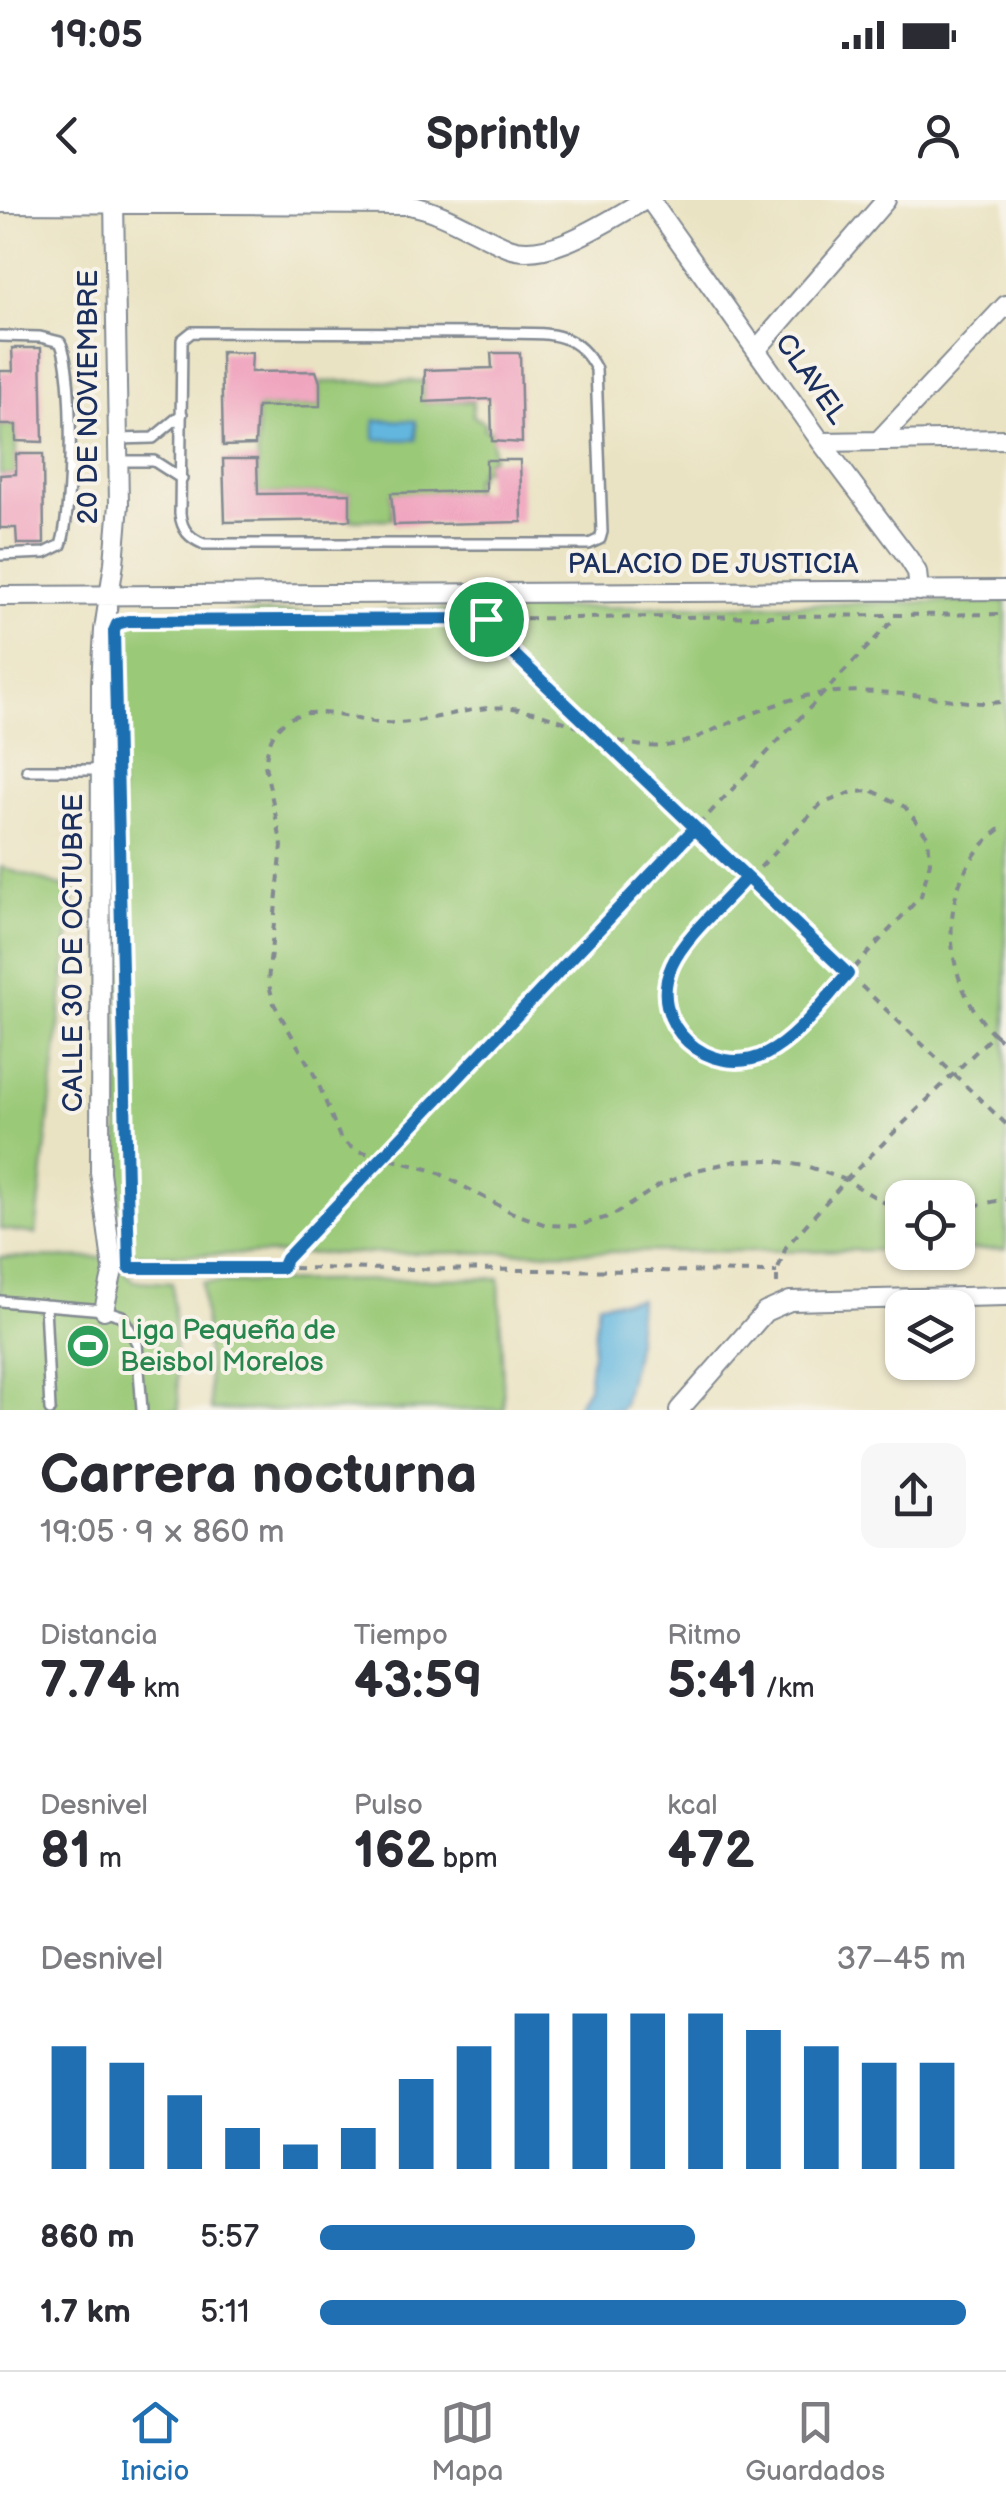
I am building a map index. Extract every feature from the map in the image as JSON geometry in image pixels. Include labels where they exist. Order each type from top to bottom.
[{"type":"street","points":[[0,203],[408,205],[446,215],[523,252],[554,247],[647,200]]},
{"type":"street","name":"CLAVEL","points":[[647,200],[909,559],[919,591]]},
{"type":"street","points":[[757,349],[886,200]]},
{"type":"street","name":"20 DE NOVIEMBRE","points":[[109,594],[119,504],[114,201]]},
{"type":"street","points":[[880,439],[1006,306]]},
{"type":"street","points":[[821,442],[1006,439]]},
{"type":"street","name":"PALACIO DE JUSTICIA","points":[[0,596],[1006,590]]},
{"type":"street","name":"CALLE 30 DE OCTUBRE","points":[[104,1310],[114,1270],[100,1172],[101,770],[103,648],[109,594]]},
{"type":"street","points":[[678,1410],[765,1312],[777,1304],[1006,1296]]},
{"type":"lane","points":[[192,332],[560,336],[580,346],[596,369],[600,539],[589,544],[204,544],[192,540],[182,524],[182,414],[182,340],[192,332]]},
{"type":"lane","points":[[0,336],[50,338],[63,348],[69,450],[66,523],[61,546],[45,553],[0,555]]},
{"type":"lane","points":[[118,439],[153,438],[182,414]]},
{"type":"lane","points":[[119,461],[154,461],[182,478]]},
{"type":"lane","points":[[27,770],[101,770]]},
{"type":"lane","points":[[0,1301],[104,1310],[122,1316],[137,1344],[142,1410]]},
{"type":"lane","points":[[44,1305],[50,1410]]},
{"type":"path","points":[[282,1268],[378,1159],[919,591]]},
{"type":"path","points":[[486,592],[486,619],[494,635],[1006,1124]]},
{"type":"path","points":[[117,624],[1006,614]]},
{"type":"path","points":[[885,1203],[846,1180],[809,1167],[770,1160],[736,1161],[697,1170],[660,1186],[612,1216],[576,1226],[546,1224],[511,1212],[435,1171],[355,1150],[341,1140],[316,1078],[274,1004],[268,981],[282,846],[265,764],[276,728],[309,712],[387,724],[474,708],[512,708],[552,716],[627,744],[666,746],[700,738],[727,724],[822,693],[905,694],[987,705],[1006,701]]},
{"type":"path","points":[[873,791],[905,806],[928,838],[930,862],[921,896],[786,1041],[764,1055],[724,1062],[692,1048],[671,1021],[666,983],[678,954],[746,878],[821,804],[837,796],[873,791]]},
{"type":"path","points":[[1006,825],[970,862],[953,902],[951,938],[956,972],[966,999],[1006,1044]]},
{"type":"path","points":[[122,1026],[125,1203]]},
{"type":"path","points":[[777,1304],[777,1272],[786,1247],[846,1180],[994,1034]]},
{"type":"path","points":[[975,1206],[1006,1199]]},
{"type":"path","points":[[126,1262],[134,1270],[777,1272]]},
{"type":"green space","points":[[424,381],[424,402],[473,401],[473,416],[485,423],[484,429],[492,431],[493,457],[486,460],[486,470],[479,470],[479,477],[474,478],[474,492],[391,494],[392,519],[350,520],[350,493],[258,494],[257,407],[320,406],[320,382]]},
{"type":"green space","points":[[0,425],[16,425],[16,474],[0,475]]},
{"type":"green space","points":[[1006,601],[1006,1249],[975,1250],[975,1180],[885,1180],[885,1250],[125,1255],[118,1214],[122,615]]},
{"type":"green space","points":[[0,867],[74,890],[36,1234],[0,1229]]},
{"type":"green space","name":"Liga Pequeña de Beisbol Morelos","points":[[0,1257],[112,1258],[134,1281],[172,1283],[179,1410],[0,1410]]},
{"type":"green space","points":[[499,1278],[504,1410],[211,1410],[202,1283]]},
{"type":"water","points":[[375,420],[416,421],[416,440],[375,439]]},
{"type":"water","points":[[639,1299],[635,1352],[623,1405],[619,1410],[574,1410],[588,1387],[598,1303]]},
{"type":"building","points":[[12,348],[41,348],[43,442],[16,441],[16,425],[0,425],[0,371],[13,371]]},
{"type":"building","points":[[221,352],[252,353],[251,372],[316,371],[320,406],[257,407],[255,445],[223,446]]},
{"type":"building","points":[[491,353],[520,353],[522,443],[492,441],[491,399],[424,402],[425,370],[492,368]]},
{"type":"building","points":[[16,454],[43,454],[44,544],[17,544],[16,528],[0,528],[0,475],[16,474]]},
{"type":"building","points":[[223,459],[257,459],[258,494],[350,493],[350,520],[225,522]]},
{"type":"building","points":[[486,460],[520,460],[522,522],[394,525],[391,493],[486,491]]},
{"type":"place","name":"Liga Pequeña de Beisbol Morelos","points":[[88,1346]]},
{"type":"route","points":[[486,619],[494,635],[592,732],[848,974],[786,1041],[764,1055],[724,1062],[692,1048],[671,1021],[666,983],[670,970],[678,954],[746,878],[694,829],[378,1159],[282,1268],[129,1268],[114,631],[117,624],[486,619]]}]
